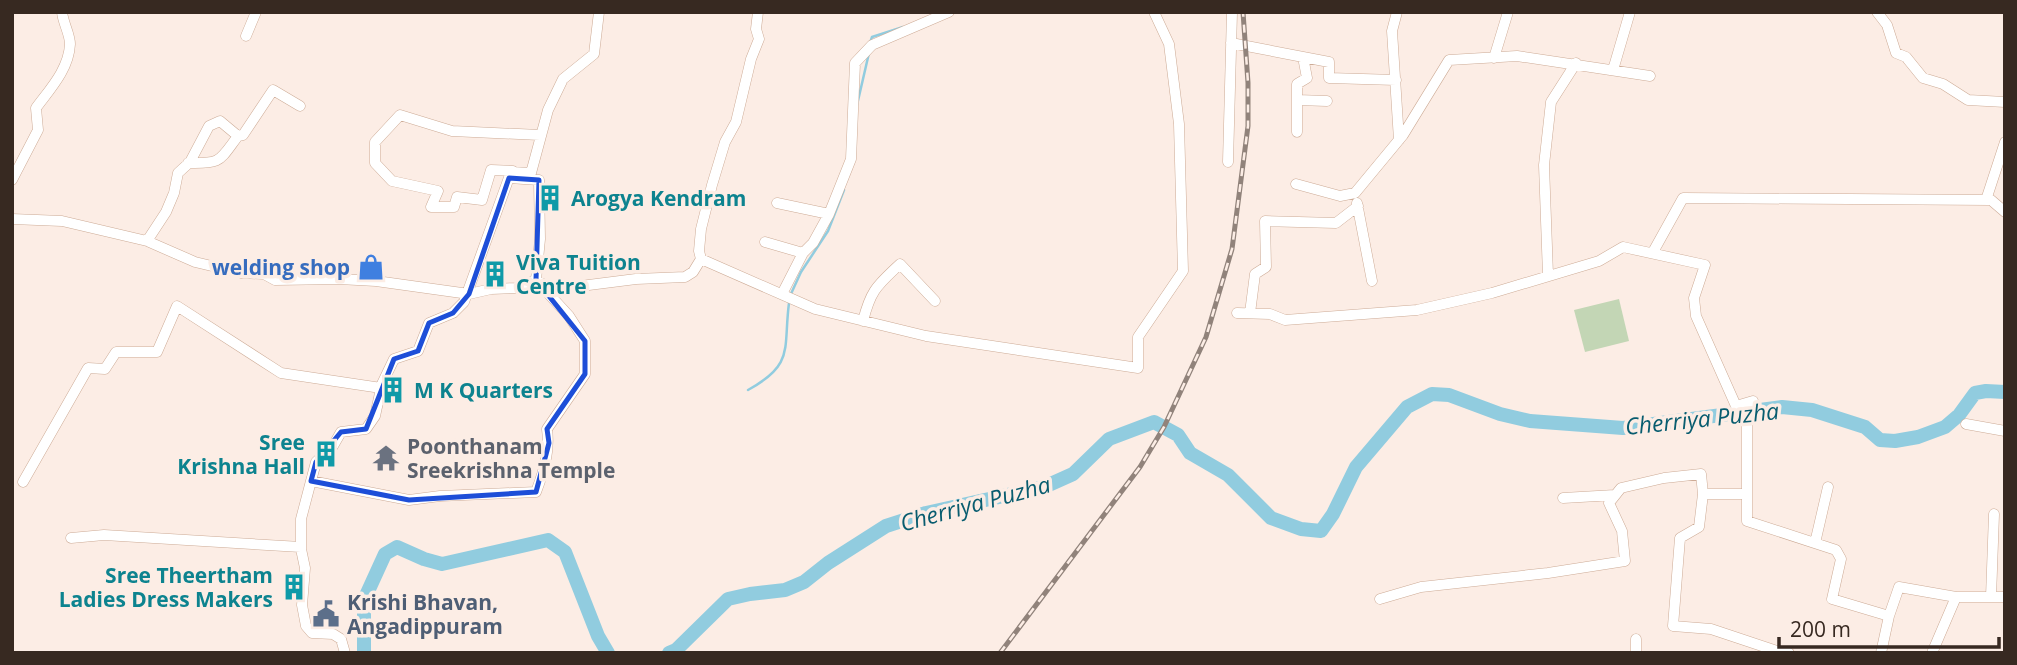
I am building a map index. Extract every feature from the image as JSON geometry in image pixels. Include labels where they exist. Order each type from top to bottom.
[{"type":"street","points":[[12,180],[38,130],[36,108],[62,74],[70,43],[62,12]]},
{"type":"street","points":[[246,36],[256,12]]},
{"type":"street","points":[[511,175],[531,173],[548,110],[563,79],[594,54],[599,12]]},
{"type":"street","points":[[536,280],[550,288],[565,288],[636,279],[685,277],[693,272],[701,259],[701,229],[712,185],[725,142],[736,122],[751,59],[759,39],[756,29],[758,12]]},
{"type":"street","points":[[782,295],[803,253],[813,243],[829,214],[851,159],[855,63],[872,45],[949,12]]},
{"type":"street","points":[[701,259],[815,309],[863,321],[926,336],[1138,368],[1138,337],[1184,271],[1179,124],[1169,44],[1154,12]]},
{"type":"street","points":[[1228,162],[1232,12]]},
{"type":"street","points":[[1397,12],[1392,31],[1399,141]]},
{"type":"street","points":[[1494,58],[1508,12]]},
{"type":"street","points":[[1614,70],[1630,12]]},
{"type":"street","points":[[1877,12],[1887,25],[1896,53],[1906,57],[1923,78],[1943,84],[1968,100],[2005,102]]},
{"type":"street","points":[[1231,43],[1329,62],[1329,78],[1396,80]]},
{"type":"street","points":[[1296,184],[1340,196],[1355,193],[1399,141],[1449,60],[1517,56],[1650,76]]},
{"type":"street","points":[[1297,132],[1297,84],[1307,78],[1303,57]]},
{"type":"street","points":[[1548,275],[1544,165],[1551,102],[1576,63]]},
{"type":"street","points":[[188,163],[214,163],[220,160],[238,135],[243,135],[273,90],[300,106]]},
{"type":"street","points":[[1297,100],[1327,101]]},
{"type":"street","points":[[312,481],[409,500],[536,492],[549,443],[547,429],[585,374],[585,341],[569,316],[536,280],[540,239],[539,180],[491,170],[482,200],[457,197],[454,207],[431,207],[438,191],[392,181],[375,163],[375,142],[400,115],[452,131],[540,135]]},
{"type":"street","points":[[147,241],[166,212],[178,173],[188,163],[209,125],[220,121],[238,135]]},
{"type":"street","points":[[1988,200],[2005,142]]},
{"type":"street","points":[[345,653],[341,639],[332,634],[312,633],[306,626],[302,605],[305,568],[301,547],[301,519],[316,462],[341,432],[366,429],[372,423],[394,359],[418,351],[429,323],[460,308],[469,294],[511,175]]},
{"type":"street","points":[[1355,193],[1372,281]]},
{"type":"street","points":[[1653,252],[1683,198],[2005,201]]},
{"type":"street","points":[[1988,200],[2005,212]]},
{"type":"street","points":[[777,203],[829,214]]},
{"type":"street","points":[[1250,313],[1255,274],[1266,267],[1265,221],[1336,223],[1358,206]]},
{"type":"street","points":[[12,219],[62,221],[147,241],[195,262],[241,273],[264,274],[275,280],[376,281],[469,294],[491,289],[516,288],[536,280]]},
{"type":"street","points":[[765,242],[803,253]]},
{"type":"street","points":[[1237,313],[1270,314],[1285,320],[1417,310],[1492,293],[1599,261],[1623,247],[1653,252],[1705,265],[1693,298],[1696,316],[1736,406],[1753,401],[1754,417]]},
{"type":"street","points":[[863,321],[869,298],[900,264],[935,301]]},
{"type":"street","points":[[23,482],[88,368],[105,369],[116,352],[157,352],[177,306],[281,373],[382,388]]},
{"type":"street","points":[[1767,415],[1754,417],[1747,422],[1747,521],[1836,550],[1841,559],[1832,599],[1889,616]]},
{"type":"street","points":[[1966,424],[2005,431]]},
{"type":"street","points":[[1380,599],[1421,587],[1548,573],[1625,561],[1622,531],[1609,503],[1621,488],[1664,478],[1701,474],[1703,494],[1699,527],[1680,538],[1673,626],[1711,629],[1789,653]]},
{"type":"street","points":[[1815,543],[1828,487]]},
{"type":"street","points":[[1703,494],[1747,494]]},
{"type":"street","points":[[1563,498],[1615,495]]},
{"type":"street","points":[[1991,597],[1994,514]]},
{"type":"street","points":[[71,538],[104,535],[301,547]]},
{"type":"street","points":[[1881,653],[1899,587],[1956,597],[2005,597]]},
{"type":"street","points":[[1932,653],[1956,597]]},
{"type":"street","points":[[1636,639],[1636,653]]},
{"type":"highlighted area","points":[[509,178],[539,180],[536,280],[585,341],[585,374],[547,429],[549,443],[536,492],[409,500],[311,481],[316,462],[341,432],[366,429],[394,359],[418,351],[429,323],[453,313],[469,294]]},
{"type":"green space","points":[[1619,299],[1629,341],[1585,352],[1574,310]]},
{"type":"waterway","points":[[870,43],[872,37],[903,27]]},
{"type":"waterway","points":[[857,105],[869,53]]},
{"type":"waterway","points":[[790,296],[801,272],[828,231],[844,190]]},
{"type":"waterway","points":[[748,390],[763,381],[780,363],[786,344],[789,303]]},
{"type":"waterway","name":"Cherriya Puzha","points":[[669,653],[676,650],[728,599],[785,590],[804,582],[828,563],[886,526],[926,513],[1044,487],[1073,474],[1109,439],[1154,422],[1178,435],[1190,453],[1228,475],[1271,518],[1301,529],[1321,531],[1333,514],[1356,467],[1407,407],[1432,394],[1449,395],[1500,414],[1530,421],[1623,428],[1782,407],[1812,410],[1865,427],[1880,440],[1895,441],[1918,437],[1945,427],[1959,415],[1975,393],[2005,392]]},
{"type":"waterway","name":"Cherriya Puzha","points":[[364,653],[364,600],[385,554],[397,547],[442,564],[548,540],[565,552],[598,636],[608,653]]},
{"type":"railway","points":[[1000,653],[1140,467],[1164,427],[1206,337],[1232,249],[1248,126],[1243,12]]},
{"type":"place","name":"Arogya Kendram","points":[[550,198]]},
{"type":"place","name":"welding shop","points":[[371,267]]},
{"type":"place","name":"Viva Tuition Centre","points":[[495,274]]},
{"type":"place","name":"M K Quarters","points":[[393,390]]},
{"type":"place","name":"Sree Krishna Hall","points":[[326,454]]},
{"type":"place","name":"Poonthanam Sreekrishna Temple","points":[[386,458]]},
{"type":"place","name":"Sree Theertham Ladies Dress Makers","points":[[294,587]]},
{"type":"place","name":"Krishi Bhavan, Angadippuram","points":[[326,614]]}]
